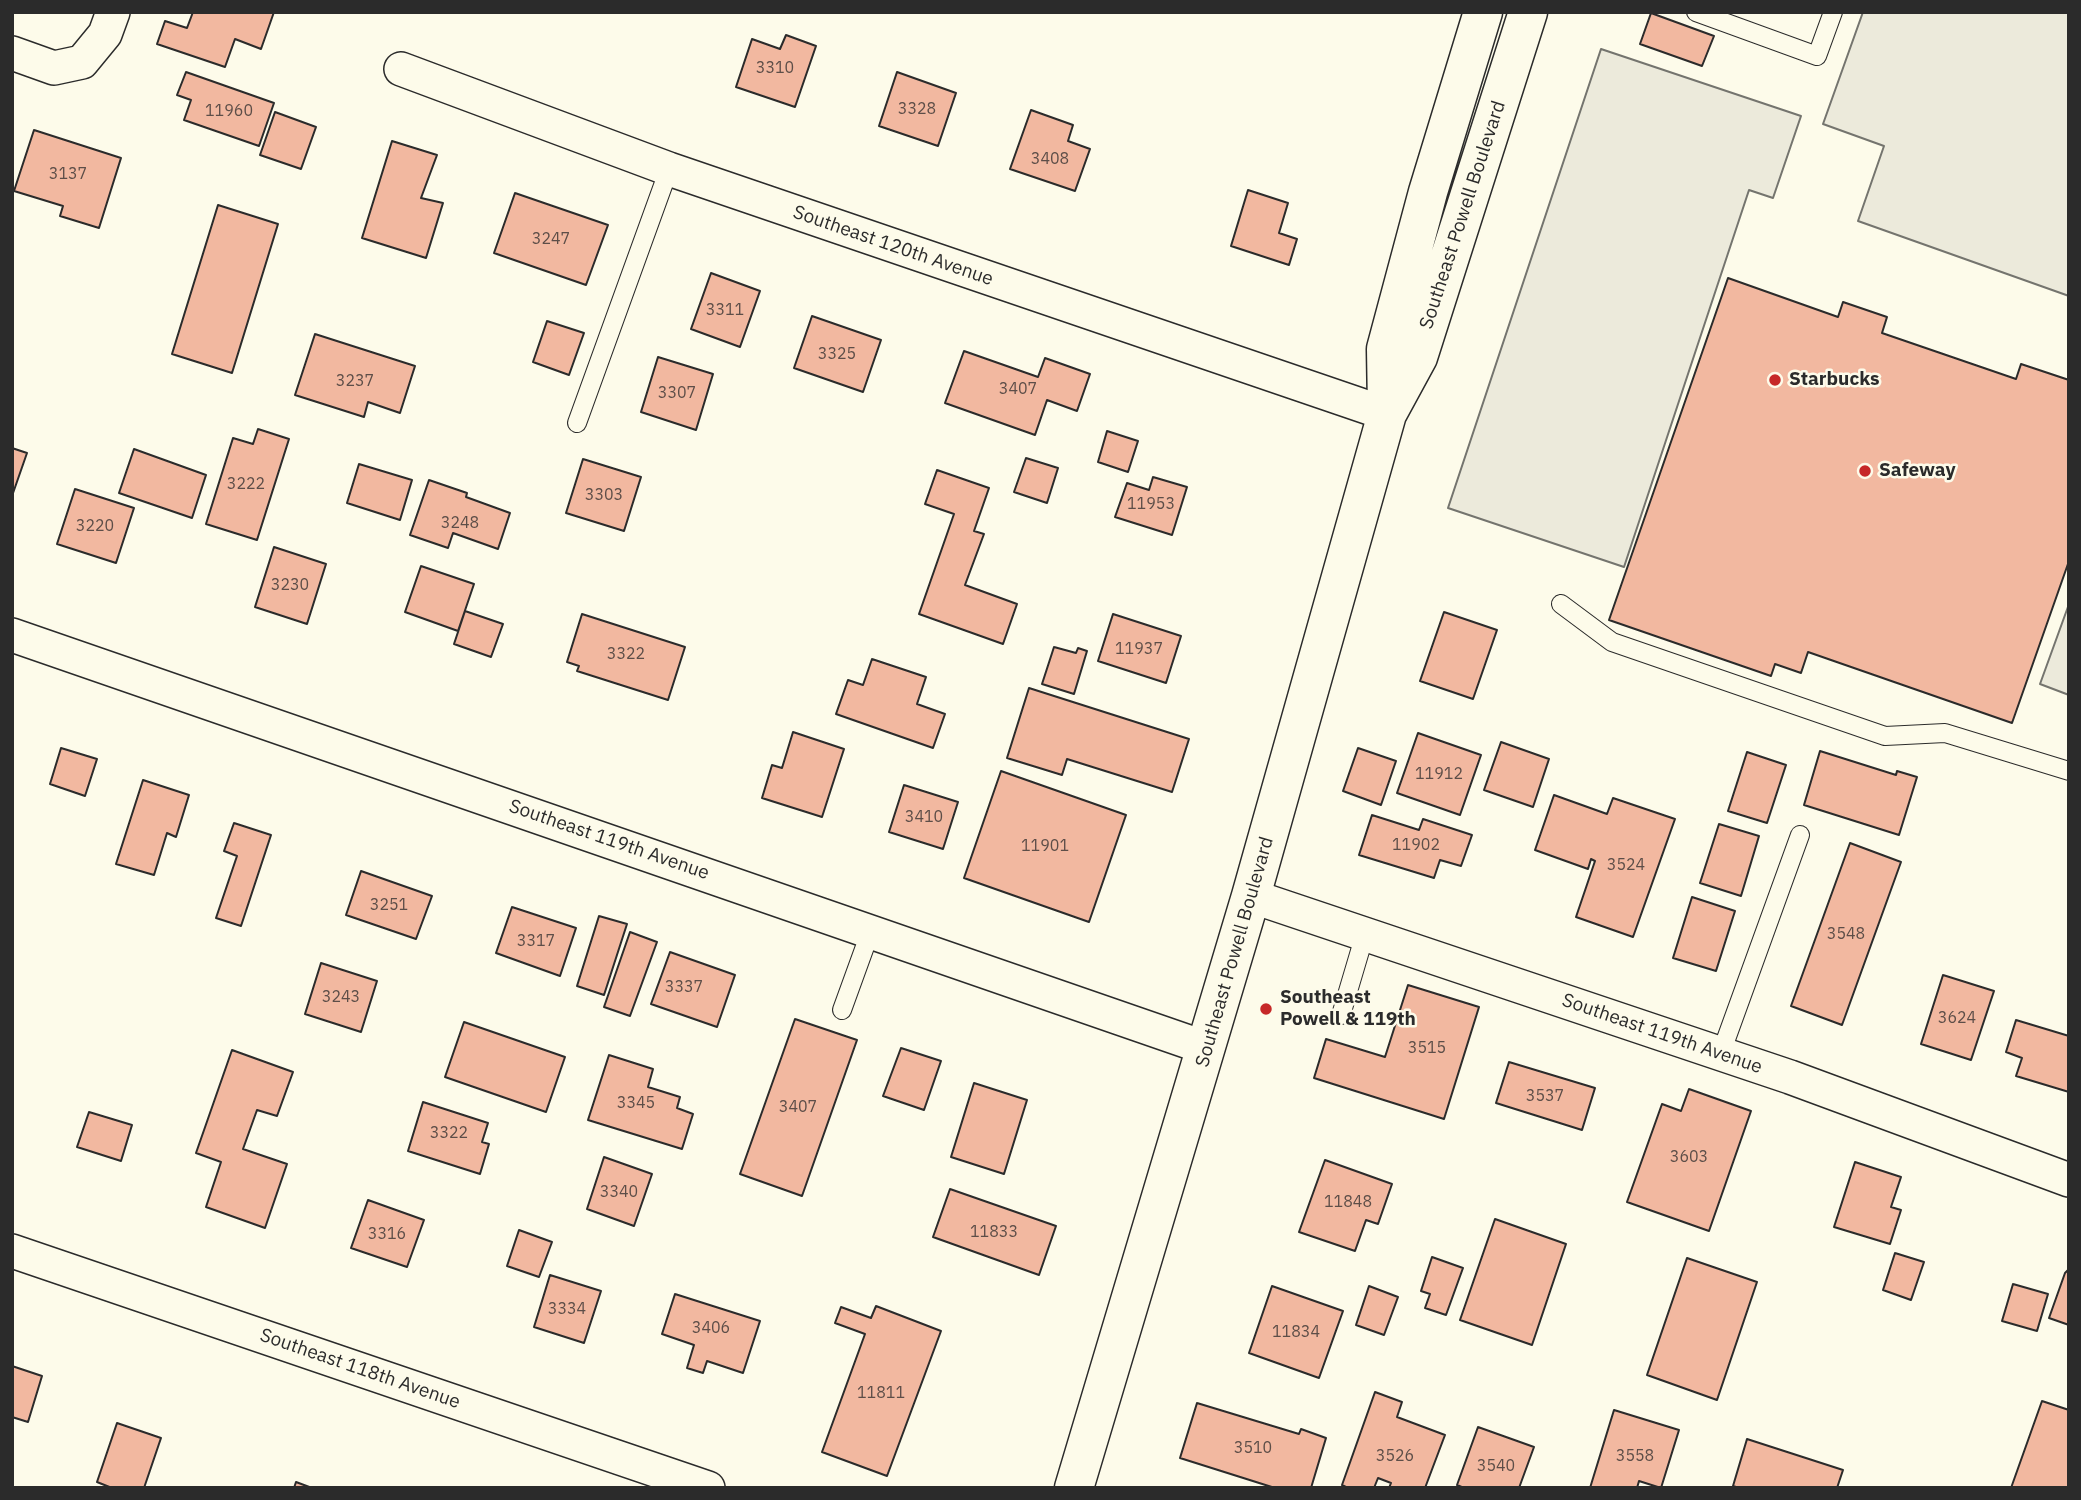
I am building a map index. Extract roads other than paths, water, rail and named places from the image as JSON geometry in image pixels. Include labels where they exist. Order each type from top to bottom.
[{"type":"main road","name":"Southeast Powell Boulevard","points":[[1387,414],[1386,349],[1428,192],[1483,12]]},
{"type":"main road","name":"Southeast Powell Boulevard","points":[[1074,1488],[1251,896],[1387,414],[1418,356],[1528,12]]},
{"type":"street","points":[[12,53],[54,68],[82,62],[105,34],[113,12]]},
{"type":"street","name":"Southeast 120th Avenue","points":[[401,69],[668,169],[1387,414]]},
{"type":"street","name":"Southeast 119th Avenue","points":[[12,635],[1206,1048]]},
{"type":"street","name":"Southeast 119th Avenue","points":[[1251,896],[1721,1054],[2069,1180]]},
{"type":"street","name":"Southeast 118th Avenue","points":[[12,1251],[708,1488]]},
{"type":"lane","points":[[1696,12],[1817,56],[1833,12]]},
{"type":"lane","points":[[577,423],[668,169]]},
{"type":"lane","points":[[1561,604],[1612,642],[1885,736],[1945,733],[2069,772]]},
{"type":"lane","points":[[1721,1054],[1800,835]]},
{"type":"lane","points":[[842,1010],[871,930]]},
{"type":"lane","points":[[1341,1015],[1365,934]]},
{"type":"place","name":"Starbucks","points":[[1775,380]]},
{"type":"place","name":"Safeway","points":[[1865,471]]},
{"type":"place","name":"Southeast Powell & 119th","points":[[1266,1009]]}]
